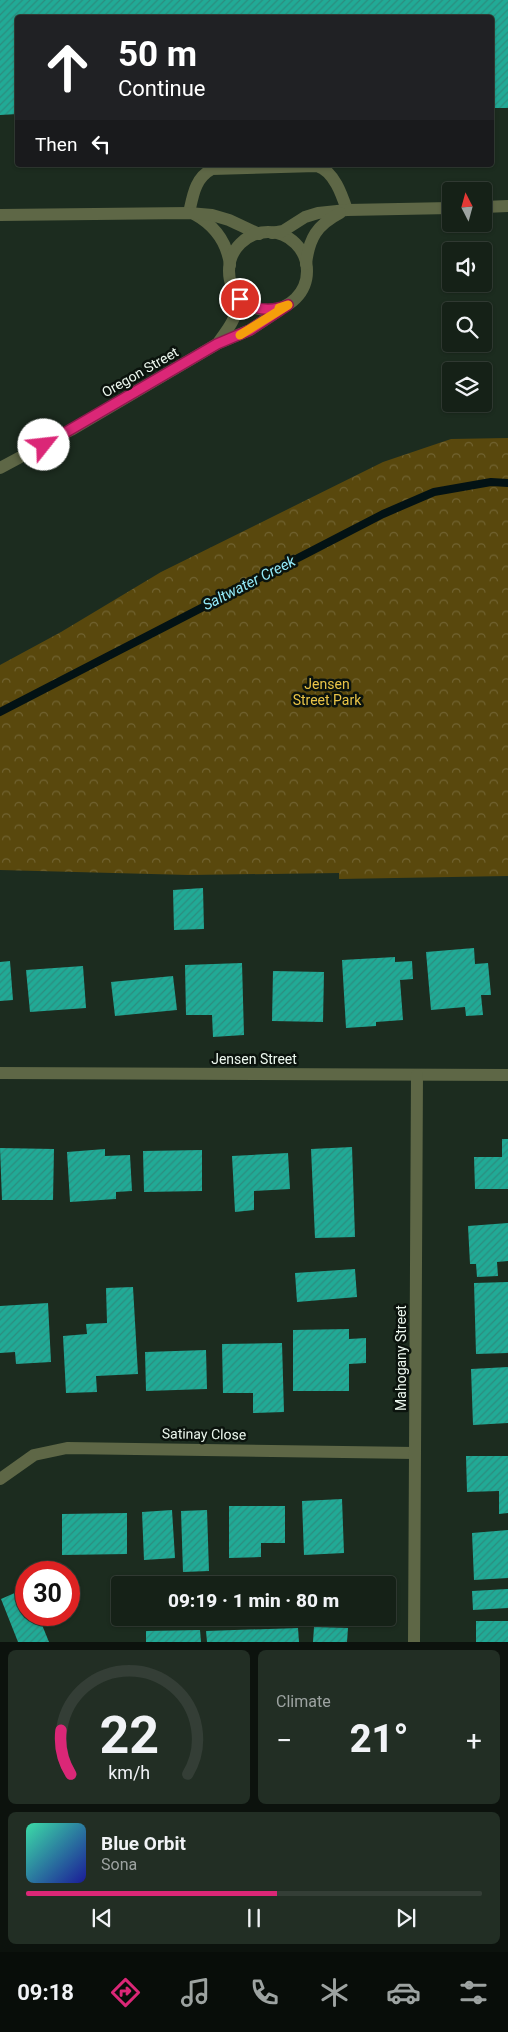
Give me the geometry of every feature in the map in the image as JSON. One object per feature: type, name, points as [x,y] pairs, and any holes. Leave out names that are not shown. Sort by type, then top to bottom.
[{"type":"street","points":[[189,213],[195,189],[202,177],[211,170],[284,167]]},
{"type":"street","points":[[315,167],[322,168],[327,173],[338,188],[347,210]]},
{"type":"street","points":[[492,207],[508,206]]},
{"type":"street","points":[[230,265],[238,248],[247,239],[259,234],[283,231],[312,214],[347,210],[442,208]]},
{"type":"street","points":[[217,344],[250,330],[288,305],[304,287],[309,247],[318,230],[330,218],[347,210]]},
{"type":"street","points":[[0,215],[189,213],[212,215],[229,220],[259,234]]},
{"type":"street","name":"Oregon Street","points":[[0,468],[71,430],[217,344],[230,327],[236,314],[238,303],[230,279],[230,265],[226,246],[219,234],[205,221],[189,213]]},
{"type":"street","points":[[272,233],[286,237],[298,246],[306,265]]},
{"type":"street","points":[[235,292],[247,304],[255,308],[272,310],[288,305]]},
{"type":"street","name":"Jensen Street","points":[[0,1073],[508,1075]]},
{"type":"street","name":"Mahogany Street","points":[[414,1642],[417,1074]]},
{"type":"street","name":"Satinay Close","points":[[0,1479],[34,1455],[67,1448],[415,1453]]},
{"type":"green space","name":"Jensen Street Park","points":[[508,438],[508,876],[339,879],[339,873],[189,875],[0,870],[0,665],[61,632],[161,572],[383,462],[451,439]]},
{"type":"building","points":[[0,0],[508,0],[508,108],[494,108],[494,15],[15,15],[15,114],[0,115]]},
{"type":"building","points":[[203,888],[204,929],[174,930],[173,890]]},
{"type":"building","points":[[474,948],[475,964],[488,963],[491,995],[481,995],[483,1015],[466,1016],[465,1007],[431,1010],[426,952]]},
{"type":"building","points":[[395,957],[395,962],[412,961],[413,979],[400,980],[403,1020],[376,1022],[376,1026],[346,1028],[342,960]]},
{"type":"building","points":[[10,961],[13,1000],[0,1001],[0,962]]},
{"type":"building","points":[[242,963],[244,1035],[213,1037],[212,1015],[186,1015],[185,965]]},
{"type":"building","points":[[83,966],[86,1008],[30,1012],[26,970]]},
{"type":"building","points":[[273,971],[324,972],[323,1022],[272,1021]]},
{"type":"building","points":[[173,976],[177,1010],[115,1016],[111,982]]},
{"type":"building","points":[[502,1139],[508,1139],[508,1189],[475,1189],[474,1157],[502,1157]]},
{"type":"building","points":[[352,1147],[355,1237],[315,1238],[311,1149]]},
{"type":"building","points":[[0,1148],[54,1149],[53,1200],[2,1200]]},
{"type":"building","points":[[105,1149],[105,1156],[130,1155],[132,1191],[116,1192],[116,1199],[70,1202],[67,1152]]},
{"type":"building","points":[[202,1150],[202,1191],[144,1192],[143,1151]]},
{"type":"building","points":[[288,1153],[290,1189],[254,1191],[254,1210],[235,1212],[232,1156]]},
{"type":"building","points":[[508,1223],[508,1261],[497,1262],[498,1276],[477,1277],[476,1264],[470,1264],[468,1226]]},
{"type":"building","points":[[355,1269],[357,1297],[297,1302],[295,1273]]},
{"type":"building","points":[[508,1282],[508,1353],[476,1354],[474,1283]]},
{"type":"building","points":[[133,1287],[138,1374],[96,1376],[97,1392],[66,1393],[63,1336],[87,1334],[86,1324],[107,1323],[106,1288]]},
{"type":"building","points":[[48,1303],[51,1362],[16,1364],[15,1352],[0,1353],[0,1306]]},
{"type":"building","points":[[349,1329],[349,1339],[366,1338],[366,1363],[349,1364],[349,1391],[293,1391],[293,1330]]},
{"type":"building","points":[[282,1343],[284,1412],[253,1413],[253,1393],[223,1393],[222,1344]]},
{"type":"building","points":[[206,1350],[207,1389],[146,1391],[145,1352]]},
{"type":"building","points":[[508,1367],[508,1423],[473,1425],[471,1369]]},
{"type":"building","points":[[466,1456],[508,1456],[508,1513],[499,1514],[499,1491],[467,1492]]},
{"type":"building","points":[[342,1499],[344,1553],[304,1555],[302,1501]]},
{"type":"building","points":[[229,1506],[285,1506],[285,1543],[261,1543],[261,1557],[229,1558]]},
{"type":"building","points":[[172,1510],[175,1558],[144,1560],[142,1512]]},
{"type":"building","points":[[207,1510],[209,1571],[183,1572],[181,1511]]},
{"type":"building","points":[[127,1513],[127,1554],[62,1555],[62,1514]]},
{"type":"building","points":[[508,1530],[508,1578],[474,1580],[472,1533]]},
{"type":"building","points":[[508,1589],[508,1608],[473,1610],[472,1591]]},
{"type":"building","points":[[15,1593],[15,1626],[42,1626],[49,1642],[18,1642],[1,1599]]},
{"type":"building","points":[[476,1621],[508,1621],[508,1642],[476,1642]]},
{"type":"building","points":[[314,1627],[348,1628],[347,1642],[313,1642]]},
{"type":"building","points":[[298,1628],[299,1642],[207,1642],[206,1631]]},
{"type":"building","points":[[200,1630],[201,1642],[146,1642],[146,1631]]},
{"type":"waterway","name":"Saltwater Creek","points":[[0,712],[383,514],[434,492],[491,482],[508,483]]},
{"type":"slow traffic","points":[[240,335],[288,305],[279,308]]},
{"type":"route","points":[[44,445],[217,344],[235,338],[250,330],[288,305],[272,310],[263,310],[255,308],[240,299]]}]
